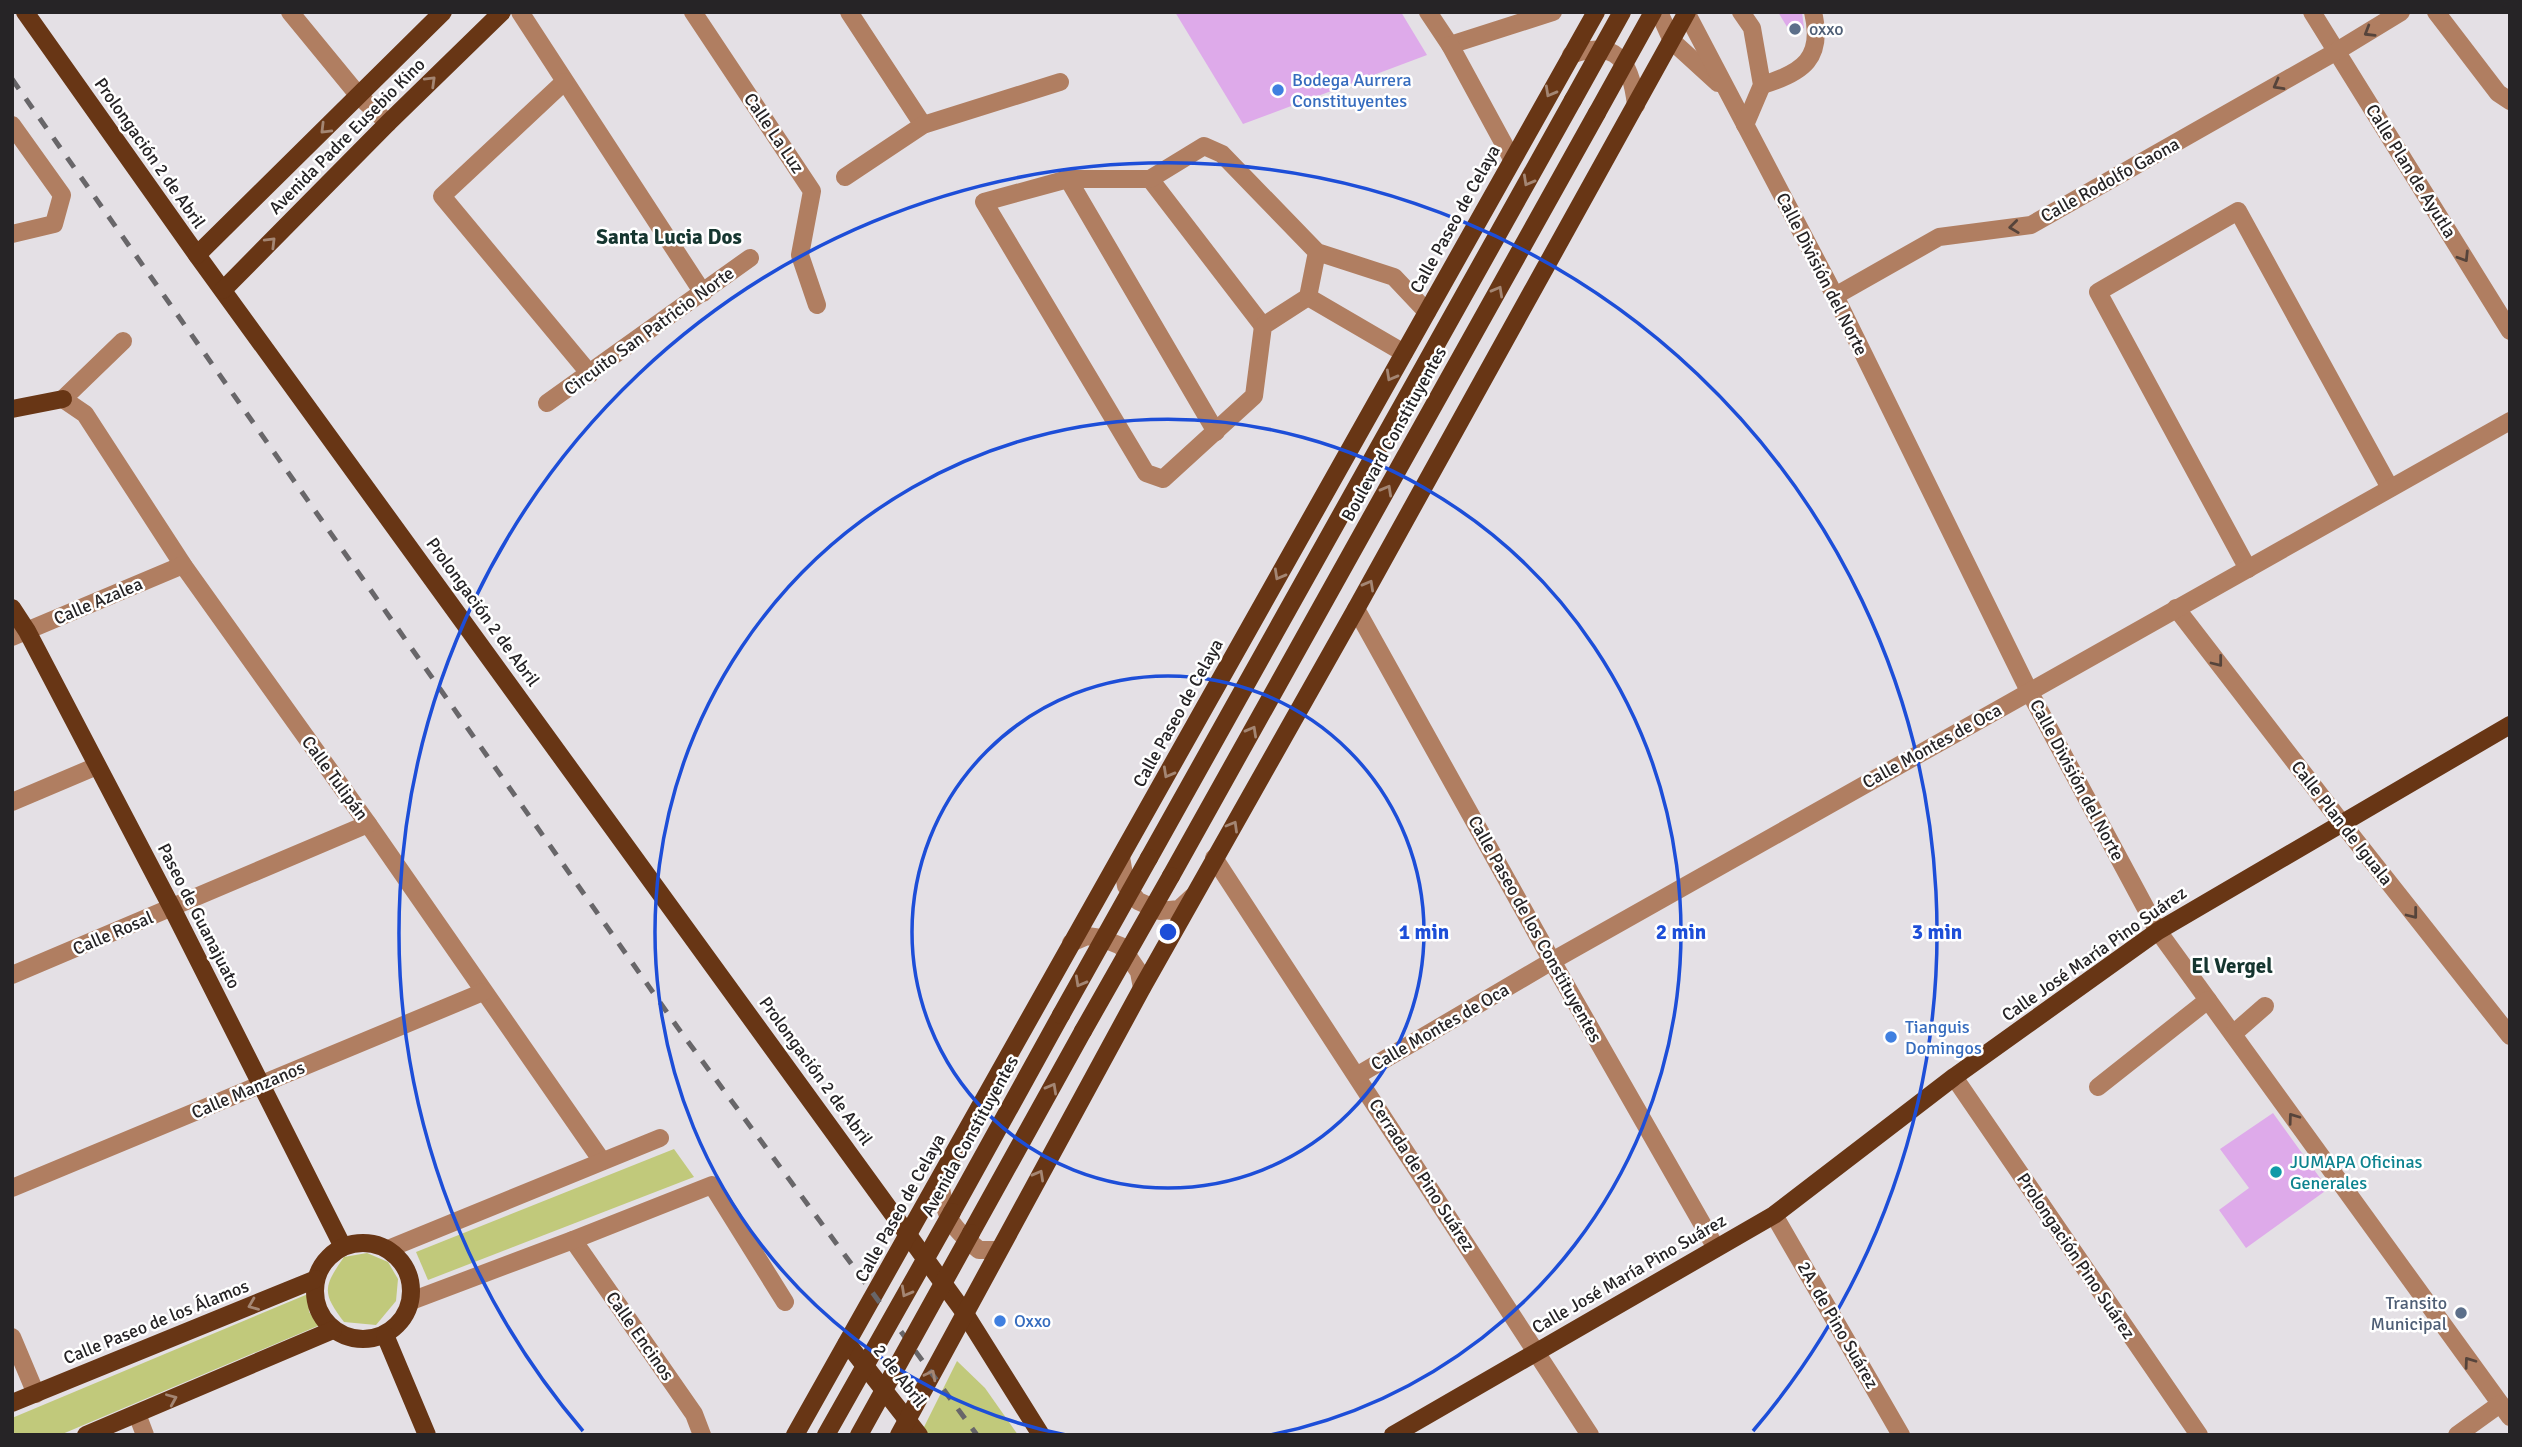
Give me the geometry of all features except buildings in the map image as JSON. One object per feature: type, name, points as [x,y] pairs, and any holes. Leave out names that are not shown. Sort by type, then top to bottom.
[{"type":"main road","name":"Prolongación 2 de Abril","points":[[25,12],[197,256],[909,1234],[964,1312],[1041,1435]]},
{"type":"main road","name":"Avenida Padre Eusebio Kino","points":[[197,256],[443,12]]},
{"type":"main road","name":"Avenida Padre Eusebio Kino","points":[[223,290],[388,122],[502,12]]},
{"type":"main road","name":"Calle Paseo de Celaya","points":[[794,1435],[1570,55],[1597,12]]},
{"type":"main road","name":"Boulevard Constituyentes","points":[[1149,858],[1622,12]]},
{"type":"main road","name":"Boulevard Constituyentes","points":[[859,1435],[1653,12]]},
{"type":"main road","points":[[903,1427],[1192,897],[1356,609],[1687,13]]},
{"type":"main road","points":[[12,409],[63,399]]},
{"type":"main road","name":"Paseo de Guanajuato","points":[[12,608],[20,634],[97,766],[344,1247]]},
{"type":"main road","name":"Calle José María Pino Suárez","points":[[1393,1435],[1774,1215],[1954,1077],[2158,931],[2510,725]]},
{"type":"main road","name":"Avenida Constituyentes","points":[[826,1435],[1149,858]]},
{"type":"main road","points":[[366,1242],[388,1249],[403,1263],[411,1281],[411,1301],[402,1321],[385,1335],[358,1340],[333,1330],[317,1307],[316,1279],[326,1259],[344,1247],[366,1242]]},
{"type":"main road","name":"Calle Paseo de los Álamos","points":[[12,1403],[316,1279]]},
{"type":"main road","points":[[86,1435],[333,1330]]},
{"type":"main road","points":[[385,1335],[427,1435]]},
{"type":"main road","name":"2 de Abril","points":[[847,1343],[903,1427],[919,1435]]},
{"type":"street","points":[[290,12],[359,96],[388,122]]},
{"type":"street","points":[[520,12],[703,293]]},
{"type":"street","name":"Calle La Luz","points":[[694,12],[812,191],[800,255],[817,305]]},
{"type":"street","points":[[849,12],[923,125]]},
{"type":"street","points":[[1428,12],[1450,45],[1512,159]]},
{"type":"street","points":[[1450,45],[1553,12]]},
{"type":"street","name":"Calle División del Norte","points":[[1659,12],[1672,41],[1728,92]]},
{"type":"street","points":[[1741,12],[1752,29],[1762,85],[1745,125]]},
{"type":"street","points":[[1762,85],[1784,78],[1807,64],[1816,47],[1813,12]]},
{"type":"street","name":"Calle Plan de Ayutla","points":[[2312,12],[2510,331]]},
{"type":"street","name":"Calle Rodolfo Gaona","points":[[1835,296],[1939,237],[2031,225],[2401,12]]},
{"type":"street","points":[[2436,12],[2498,93],[2510,101]]},
{"type":"street","name":"Calle División del Norte","points":[[1687,13],[1835,296],[2029,691],[2158,931],[2505,1410]]},
{"type":"street","points":[[1570,55],[1598,48],[1619,57],[1629,69],[1634,83],[1636,105]]},
{"type":"street","points":[[564,82],[442,196],[590,374]]},
{"type":"street","points":[[845,177],[923,125],[1060,82]]},
{"type":"street","points":[[12,125],[62,195],[54,224],[12,234]]},
{"type":"street","points":[[1150,179],[1263,326],[1254,396],[1163,479],[1146,473],[984,202],[1068,179],[1150,179],[1204,146],[1222,154],[1317,252],[1394,277],[1427,312]]},
{"type":"street","points":[[1068,179],[1216,432]]},
{"type":"street","points":[[2248,569],[2098,292],[2238,211],[2390,488]]},
{"type":"street","points":[[1263,326],[1308,297],[1317,252]]},
{"type":"street","name":"Circuito San Patricio Norte","points":[[547,403],[750,258]]},
{"type":"street","points":[[1308,297],[1404,353]]},
{"type":"street","points":[[63,399],[122,341]]},
{"type":"street","name":"Calle Tulipán","points":[[63,399],[85,414],[183,565],[368,824],[602,1161]]},
{"type":"street","name":"Calle Montes de Oca","points":[[1358,1075],[1552,961],[2510,421]]},
{"type":"street","name":"Calle Azalea","points":[[20,634],[183,565]]},
{"type":"street","name":"Calle Plan de Iguala","points":[[2176,608],[2510,1036]]},
{"type":"street","name":"Calle Paseo de los Constituyentes","points":[[1356,609],[1716,1248]]},
{"type":"street","points":[[12,803],[97,766]]},
{"type":"street","name":"Calle Rosal","points":[[12,975],[368,824]]},
{"type":"street","points":[[1121,857],[1126,886],[1138,901],[1160,911],[1179,909],[1192,897]]},
{"type":"street","name":"Cerrada de Pino Suárez","points":[[1214,858],[1358,1075],[1590,1435]]},
{"type":"street","points":[[1071,943],[1087,936],[1121,946],[1139,972],[1142,988]]},
{"type":"street","name":"Calle Manzanos","points":[[12,1188],[483,992]]},
{"type":"street","points":[[2098,1087],[2208,1000]]},
{"type":"street","points":[[2233,1034],[2265,1006]]},
{"type":"street","name":"Prolongación Pino Suárez","points":[[1954,1077],[2199,1435]]},
{"type":"street","points":[[388,1249],[660,1138]]},
{"type":"street","points":[[940,1179],[943,1207],[956,1231],[979,1251],[998,1250]]},
{"type":"street","points":[[411,1301],[712,1185],[785,1302]]},
{"type":"street","name":"2A. de Pino Suárez","points":[[1774,1215],[1901,1435]]},
{"type":"street","name":"Calle Encinos","points":[[573,1240],[694,1414],[702,1435]]},
{"type":"street","points":[[12,1337],[36,1394]]},
{"type":"street","points":[[2457,1435],[2505,1410]]},
{"type":"street","points":[[137,1414],[145,1435]]},
{"type":"green space","points":[[674,1149],[694,1177],[428,1280],[416,1252]]},
{"type":"green space","points":[[367,1253],[388,1262],[398,1279],[396,1301],[376,1325],[344,1322],[329,1297],[329,1283],[344,1257]]},
{"type":"green space","points":[[308,1294],[309,1312],[320,1325],[60,1435],[12,1435],[12,1418]]},
{"type":"green space","points":[[957,1361],[985,1388],[1018,1435],[927,1435],[923,1429]]},
{"type":"railway","points":[[12,79],[678,1028],[977,1435]]},
{"type":"place","name":"oxxo","points":[[1795,29]]},
{"type":"place","name":"Bodega Aurrera Constituyentes","points":[[1278,90]]},
{"type":"place","name":"Tianguis Domingos","points":[[1891,1037]]},
{"type":"place","name":"JUMAPA Oficinas Generales","points":[[2276,1172]]},
{"type":"place","name":"Transito Municipal","points":[[2461,1313]]},
{"type":"place","name":"Oxxo","points":[[1000,1321]]},
{"type":"district","name":"Santa Lucia Dos","points":[[669,237]]},
{"type":"district","name":"El Vergel","points":[[2232,966]]}]
